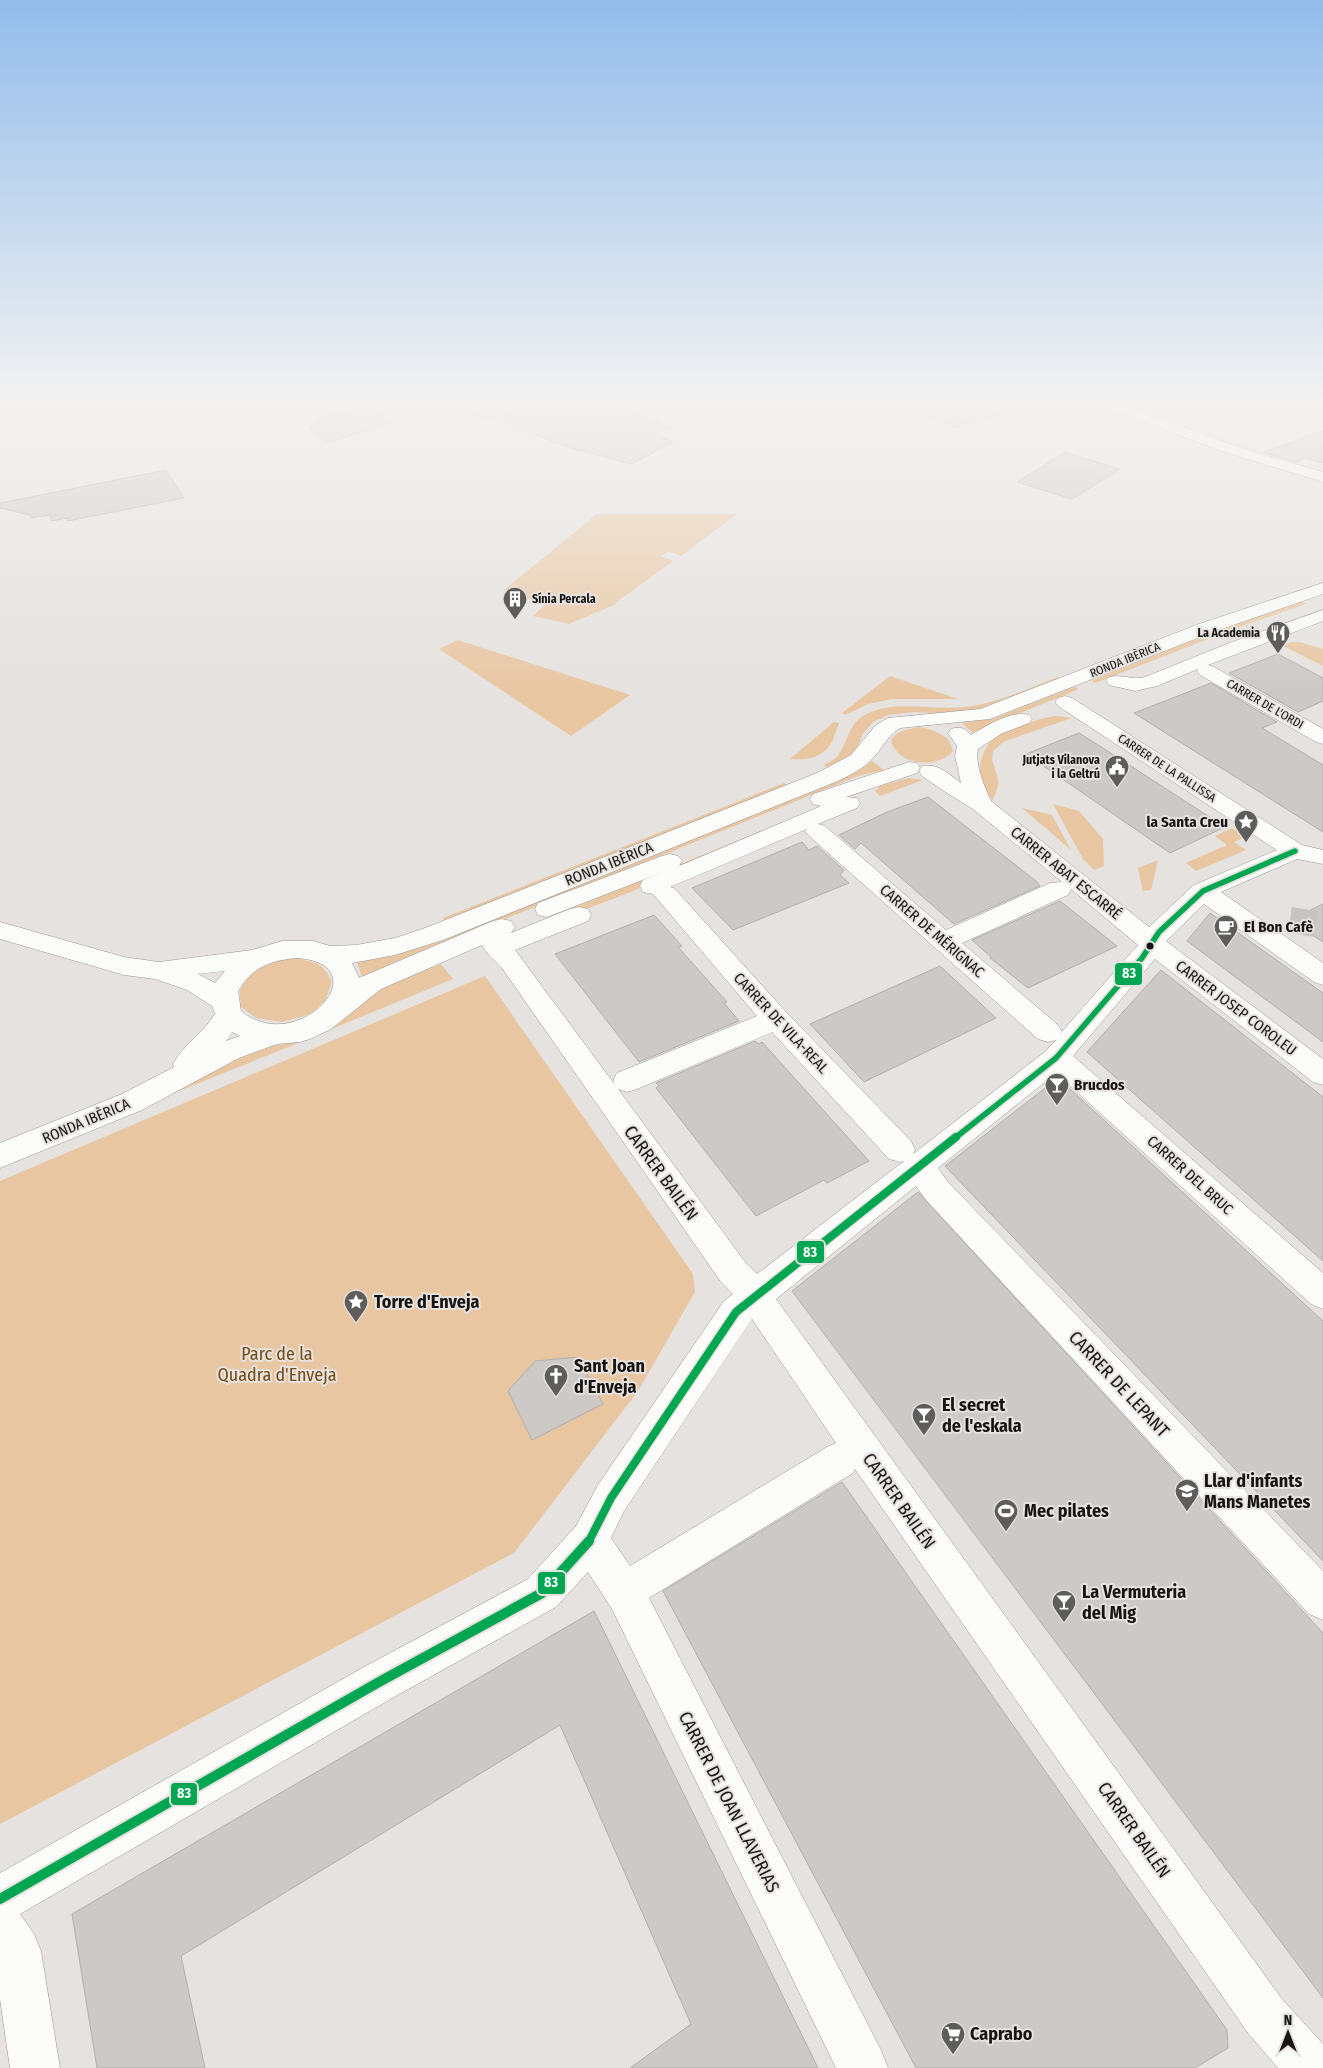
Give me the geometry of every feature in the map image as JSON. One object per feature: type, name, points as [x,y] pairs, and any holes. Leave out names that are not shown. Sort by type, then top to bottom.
[{"type":"street","name":"RONDA IBÈRICA","points":[[170,1082],[215,1036],[227,1009],[223,991],[242,966],[257,958],[278,950],[300,949],[329,955],[362,954],[408,943],[445,930],[846,769],[876,742],[878,734],[895,722],[983,715],[1206,628],[1323,588]]},
{"type":"street","name":"RONDA IBÈRICA","points":[[227,1009],[253,1030],[274,1034],[300,1032],[321,1022],[372,982],[492,941],[852,787],[919,770],[958,764],[967,751],[994,730],[1271,620],[1323,603]]},
{"type":"street","name":"RONDA IBÈRICA","points":[[1116,681],[1135,685],[1150,682],[1279,631],[1318,626]]},
{"type":"street","name":"CARRER DE L'ORDI","points":[[1207,671],[1323,738]]},
{"type":"street","name":"CARRER DE LA PALLISSA","points":[[1064,702],[1295,851]]},
{"type":"street","name":"RONDA IBÈRICA","points":[[924,720],[944,725],[960,734],[967,751]]},
{"type":"street","points":[[876,742],[880,753],[892,762],[919,770],[952,785],[965,797],[981,804]]},
{"type":"street","points":[[967,751],[971,781],[981,804]]},
{"type":"street","name":"CARRER ABAT ESCARRÉ","points":[[981,804],[1151,942]]},
{"type":"street","name":"CARRER DE MÉRIGNAC","points":[[817,831],[944,941],[1052,1045]]},
{"type":"street","points":[[0,1899],[379,1682],[542,1593],[590,1540],[616,1490],[736,1312],[910,1158],[988,1110],[1142,958],[1151,942],[1203,891],[1295,851],[1323,857]]},
{"type":"street","points":[[944,941],[1059,889]]},
{"type":"street","points":[[1203,891],[1323,976]]},
{"type":"street","name":"CARRER DE VILA-REAL","points":[[665,894],[776,1019],[910,1158]]},
{"type":"street","points":[[0,930],[124,966],[156,970],[196,983],[227,1009]]},
{"type":"street","name":"CARRER BAILÉN","points":[[492,941],[511,962],[733,1272],[756,1294],[770,1320],[1260,2008],[1310,2065]]},
{"type":"street","name":"CARRER JOSEP COROLEU","points":[[1151,942],[1323,1074]]},
{"type":"street","name":"RONDA IBÈRICA","points":[[321,1022],[343,999],[348,982],[342,966],[329,955]]},
{"type":"street","points":[[156,970],[257,958]]},
{"type":"street","points":[[627,1081],[776,1019]]},
{"type":"street","name":"RONDA IBÈRICA","points":[[0,1156],[132,1102],[229,1051],[274,1034]]},
{"type":"street","name":"CARRER DEL BRUC","points":[[1052,1045],[1080,1077],[1323,1294]]},
{"type":"street","name":"CARRER DE LEPANT","points":[[910,1158],[937,1191],[1323,1600]]},
{"type":"street","points":[[643,1581],[840,1460]]},
{"type":"street","name":"CARRER DE JOAN LLAVERIAS","points":[[590,1540],[626,1595],[862,2068]]},
{"type":"street","points":[[0,1926],[18,1951],[35,2068]]},
{"type":"green space","points":[[597,514],[737,514],[681,556],[669,551],[661,556],[673,561],[614,605],[569,624],[533,616],[547,603],[521,597],[524,594],[504,590]]},
{"type":"green space","points":[[1301,601],[1306,604],[1225,632],[1219,630]]},
{"type":"green space","points":[[1206,635],[1211,638],[1095,683],[1091,681]]},
{"type":"green space","points":[[458,640],[630,695],[571,736],[439,649]]},
{"type":"green space","points":[[1291,642],[1300,642],[1323,649],[1323,666],[1283,646]]},
{"type":"green space","points":[[890,676],[958,699],[892,699],[868,704],[845,715],[842,713]]},
{"type":"green space","points":[[1058,677],[1062,679],[980,711],[940,714],[915,712],[888,715],[873,722],[862,735],[857,749],[843,762],[829,769],[824,765],[838,756],[856,722],[866,714],[890,707],[952,708],[988,703]]},
{"type":"green space","points":[[1074,687],[1079,689],[986,727],[974,734],[962,723],[995,718]]},
{"type":"green space","points":[[1056,716],[1072,718],[1005,741],[993,751],[992,759],[999,783],[993,800],[986,793],[980,779],[982,756],[989,743],[999,735],[1015,728]]},
{"type":"green space","points":[[834,722],[839,723],[828,748],[819,755],[808,759],[790,759]]},
{"type":"green space","points":[[920,727],[941,734],[949,741],[953,751],[938,761],[929,762],[910,760],[902,756],[895,749],[891,741],[893,737],[903,731]]},
{"type":"green space","points":[[872,761],[884,770],[858,776],[362,977],[357,962],[392,956],[427,944],[839,779],[861,769]]},
{"type":"green space","points":[[909,778],[923,780],[880,796],[875,791],[880,786]]},
{"type":"green space","points":[[784,783],[788,785],[445,921],[443,918]]},
{"type":"green space","points":[[1053,804],[1079,811],[1103,839],[1104,866],[1094,870],[1083,859]]},
{"type":"green space","points":[[1022,808],[1052,815],[1071,850]]},
{"type":"green space","points":[[815,809],[670,876],[557,919],[519,930]]},
{"type":"green space","points":[[1232,828],[1245,837],[1234,842],[1246,850],[1196,871],[1186,863],[1227,845],[1215,836]]},
{"type":"green space","points":[[1158,860],[1151,890],[1143,891],[1138,868]]},
{"type":"green space","points":[[295,958],[318,964],[329,975],[332,982],[325,1001],[311,1014],[282,1022],[256,1018],[241,1007],[240,991],[243,982],[254,970],[278,960]]},
{"type":"green space","points":[[441,964],[453,979],[329,1030],[380,988]]},
{"type":"green space","name":"Parc de la Quadra d'Enveja","points":[[485,976],[693,1274],[695,1292],[638,1391],[514,1553],[0,1824],[0,1181]]},
{"type":"green space","points":[[301,1042],[164,1097],[248,1049]]},
{"type":"building","points":[[18,500],[176,500],[68,521],[67,518],[52,521],[50,515],[31,518],[30,515],[0,508],[0,503]]},
{"type":"building","points":[[1278,654],[1323,678],[1323,701],[1298,712],[1229,673]]},
{"type":"building","points":[[1211,683],[1277,722],[1262,728],[1323,765],[1323,832],[1134,713]]},
{"type":"building","points":[[1079,733],[1225,827],[1170,853],[1026,754]]},
{"type":"building","points":[[928,797],[1040,886],[954,924],[861,843],[855,849],[839,835],[887,812]]},
{"type":"building","points":[[802,842],[809,850],[817,846],[844,870],[840,875],[849,883],[733,930],[692,888]]},
{"type":"building","points":[[1060,901],[1117,946],[1028,988],[990,958],[972,940]]},
{"type":"building","points":[[1323,904],[1323,942],[1290,920]]},
{"type":"building","points":[[1210,913],[1323,993],[1323,1042],[1187,941]]},
{"type":"building","points":[[654,915],[682,946],[678,947],[727,1002],[724,1003],[739,1021],[639,1062],[555,954]]},
{"type":"building","points":[[940,966],[996,1018],[864,1082],[810,1024]]},
{"type":"building","points":[[1161,970],[1323,1097],[1323,1261],[1087,1052]]},
{"type":"building","points":[[755,1041],[758,1044],[762,1042],[869,1161],[827,1183],[824,1180],[756,1216],[656,1088],[659,1086],[656,1083]]},
{"type":"building","points":[[1058,1078],[1323,1321],[1323,1561],[945,1166]]},
{"type":"building","points":[[918,1192],[1323,1633],[1323,1998],[792,1291]]},
{"type":"building","name":"Sant Joan d'Enveja","points":[[578,1357],[603,1404],[532,1440],[508,1391],[535,1361]]},
{"type":"building","points":[[842,1482],[1227,2030],[1228,2048],[1195,2068],[916,2068],[663,1591]]},
{"type":"building","points":[[594,1611],[818,2068],[630,2068],[691,2024],[560,1725],[181,1956],[205,2068],[97,2068],[72,1914]]},
{"type":"tunnel","points":[[1290,920],[1323,925]]},
{"type":"transit line","name":"83","points":[[0,1899],[379,1682],[542,1593],[590,1540],[611,1498],[736,1312],[1056,1058],[1142,958],[1159,932],[1203,891],[1295,851]]},
{"type":"place","name":"Sínia Percala","points":[[515,620]]},
{"type":"place","name":"La Academia","points":[[1278,654]]},
{"type":"place","name":"Jutjats Vilanova i la Geltrú","points":[[1117,788]]},
{"type":"place","name":"la Santa Creu","points":[[1246,843]]},
{"type":"place","name":"El Bon Cafè","points":[[1226,948]]},
{"type":"place","name":"Brucdos","points":[[1057,1106]]},
{"type":"place","name":"Torre d'Enveja","points":[[356,1323]]},
{"type":"place","name":"Sant Joan d'Enveja","points":[[556,1397]]},
{"type":"place","name":"El secret de l'eskala","points":[[924,1436]]},
{"type":"place","name":"Llar d'infants Mans Manetes","points":[[1187,1512]]},
{"type":"place","name":"Mec pilates","points":[[1006,1532]]},
{"type":"place","name":"La Vermuteria del Mig","points":[[1064,1623]]},
{"type":"place","name":"Caprabo","points":[[953,2055]]}]
